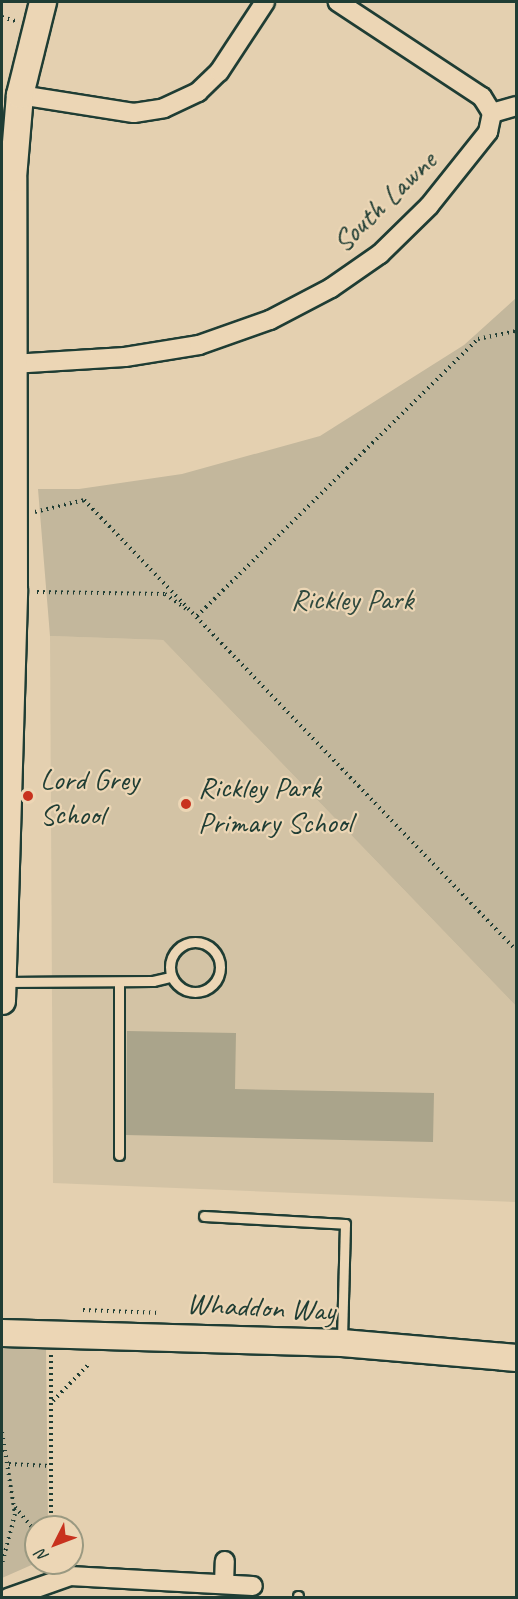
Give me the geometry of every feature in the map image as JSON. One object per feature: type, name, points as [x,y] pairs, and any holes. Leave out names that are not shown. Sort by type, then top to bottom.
[{"type":"street","points":[[20,94],[134,113],[164,108],[198,92],[219,72],[265,2]]},
{"type":"street","points":[[338,2],[482,96],[492,113],[516,106]]},
{"type":"street","points":[[2,992],[4,847],[14,590],[13,178],[20,94],[34,7]]},
{"type":"street","name":"South Lawne","points":[[12,364],[124,357],[199,345],[270,320],[321,294],[380,254],[429,206],[488,132],[492,113]]},
{"type":"street","name":"Whaddon Way","points":[[2,1332],[342,1344],[516,1358]]},
{"type":"street","points":[[224,1584],[225,1561]]},
{"type":"street","points":[[8,1598],[70,1576],[253,1586]]},
{"type":"lane","points":[[185,943],[210,946],[218,957],[217,976],[205,990],[180,987],[171,976],[174,951],[185,943]]},
{"type":"lane","points":[[2,992],[171,976]]},
{"type":"lane","points":[[119,982],[119,1155]]},
{"type":"lane","points":[[204,1216],[345,1224],[342,1344]]},
{"type":"path","points":[[2,17],[34,7]]},
{"type":"path","points":[[197,616],[478,339],[516,331]]},
{"type":"path","points":[[13,518],[84,500],[516,950]]},
{"type":"path","points":[[14,590],[165,594],[197,616]]},
{"type":"path","points":[[50,1333],[51,1515]]},
{"type":"path","points":[[51,1402],[88,1365]]},
{"type":"path","points":[[2,1432],[15,1507],[2,1564]]},
{"type":"path","points":[[9,1464],[51,1466]]},
{"type":"path","points":[[15,1507],[24,1518]]},
{"type":"shaded area","name":"Rickley Park Primary School","points":[[50,636],[163,640],[516,1006],[516,1202],[53,1183]]},
{"type":"green space","name":"Rickley Park","points":[[516,298],[516,1006],[163,640],[50,636],[38,489],[79,489],[182,474],[320,436],[464,345]]},
{"type":"green space","points":[[46,1347],[48,1515],[24,1515],[24,1568],[2,1578],[2,1349]]},
{"type":"building","points":[[127,1031],[236,1033],[235,1089],[434,1093],[433,1142],[126,1135]]},
{"type":"place","name":"Lord Grey School","points":[[28,796]]},
{"type":"place","name":"Rickley Park Primary School","points":[[186,804]]}]
